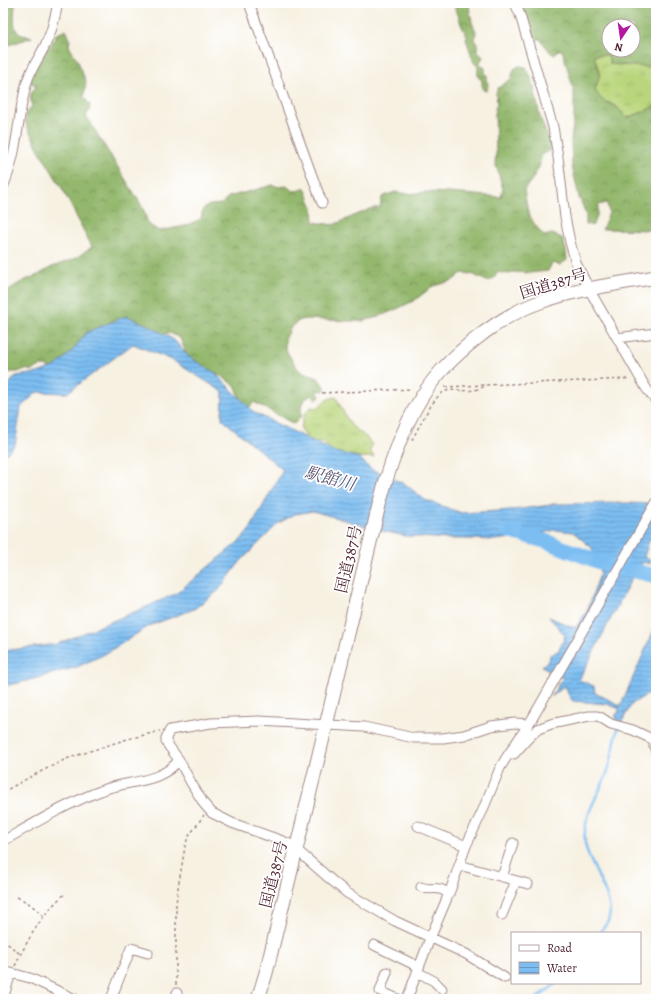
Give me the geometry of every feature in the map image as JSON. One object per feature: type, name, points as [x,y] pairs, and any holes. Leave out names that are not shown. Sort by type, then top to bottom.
[{"type":"highway","name":"国道387号","points":[[258,999],[266,973],[376,517],[391,463],[407,423],[423,396],[441,371],[465,347],[510,316],[552,298],[656,277]]},
{"type":"street","points":[[3,187],[9,174],[13,158],[28,79],[34,64],[42,53],[48,40],[58,3]]},
{"type":"street","points":[[249,3],[322,203]]},
{"type":"street","points":[[515,3],[520,15],[553,127],[565,217],[576,263],[641,378],[656,401]]},
{"type":"street","points":[[618,338],[656,333]]},
{"type":"street","points":[[407,999],[449,894],[466,846],[499,771],[530,721],[656,503]]},
{"type":"street","points":[[499,771],[538,729],[551,724],[589,716],[597,716],[611,724],[633,730],[655,739],[654,746],[656,752]]},
{"type":"street","points":[[505,978],[466,954],[395,921],[347,893],[330,880],[290,844],[277,838],[239,826],[212,813],[204,804],[179,760],[168,745],[166,738],[170,730],[211,723],[244,721],[327,723],[364,727],[414,738],[443,738],[464,735],[491,726],[530,721]]},
{"type":"street","points":[[3,841],[80,800],[104,789],[147,780],[158,776],[170,769],[179,760]]},
{"type":"street","points":[[418,826],[466,846]]},
{"type":"street","points":[[502,877],[512,843]]},
{"type":"street","points":[[459,865],[528,884]]},
{"type":"street","points":[[502,915],[516,881]]},
{"type":"street","points":[[421,887],[430,890],[436,888],[440,889],[449,894]]},
{"type":"street","points":[[374,945],[418,970],[434,981],[442,989]]},
{"type":"street","points":[[111,999],[131,948],[148,953]]},
{"type":"street","points":[[3,999],[7,972],[30,978],[75,999]]},
{"type":"street","points":[[387,972],[380,991],[398,999]]},
{"type":"path","points":[[445,387],[641,378]]},
{"type":"path","points":[[410,445],[422,421],[436,398],[441,394],[445,391],[480,389],[486,385]]},
{"type":"path","points":[[322,393],[412,389]]},
{"type":"path","points":[[3,792],[66,759],[124,740],[157,731],[170,730]]},
{"type":"path","points":[[177,996],[176,904],[184,853],[189,836],[205,813],[210,810]]},
{"type":"path","points":[[7,972],[44,917],[54,904],[66,893]]},
{"type":"path","points":[[17,896],[31,905],[44,917]]},
{"type":"path","points":[[3,940],[20,954]]},
{"type":"green space","points":[[3,3],[15,3],[14,21],[16,30],[22,35],[32,37],[3,47]]},
{"type":"green space","points":[[454,3],[469,3],[472,23],[476,31],[475,41],[478,45],[477,51],[483,57],[480,64],[485,68],[485,73],[488,77],[486,79],[488,84],[487,91],[483,90],[482,80],[478,77],[478,66],[474,63],[466,39],[467,35],[460,22],[459,16],[456,13]]},
{"type":"green space","points":[[522,3],[656,3],[656,62],[648,67],[610,64],[609,58],[641,58],[641,18],[601,18],[601,55],[594,55],[600,74],[595,90],[602,100],[618,108],[628,118],[656,106],[656,230],[602,229],[609,213],[607,203],[598,205],[597,216],[592,226],[586,224],[586,214],[579,197],[572,166],[571,140],[574,118],[574,91],[562,50],[558,50],[555,55],[551,53],[539,38],[536,42],[534,42]]},
{"type":"green space","points":[[66,30],[70,39],[69,46],[78,61],[86,82],[84,97],[90,105],[86,116],[139,201],[148,224],[159,231],[185,226],[201,219],[203,209],[209,205],[222,204],[228,197],[273,185],[279,187],[286,186],[294,191],[305,188],[313,208],[314,222],[333,225],[370,209],[380,207],[382,197],[395,192],[408,194],[427,192],[449,193],[501,197],[503,189],[495,162],[496,93],[498,88],[511,79],[514,69],[519,66],[526,67],[533,82],[540,117],[550,142],[550,150],[542,154],[539,167],[524,190],[528,213],[544,236],[552,234],[562,238],[566,250],[567,260],[560,265],[552,263],[548,271],[530,273],[513,272],[509,274],[498,272],[494,278],[489,281],[472,274],[462,273],[452,281],[433,286],[415,300],[399,308],[378,317],[363,321],[300,320],[291,327],[285,340],[287,352],[297,368],[303,373],[318,378],[326,389],[323,391],[317,390],[320,397],[317,399],[312,395],[303,401],[301,406],[302,416],[294,424],[254,402],[248,409],[241,400],[236,387],[223,377],[193,361],[187,356],[180,338],[170,333],[160,334],[136,320],[120,323],[54,370],[43,366],[38,367],[33,371],[25,369],[18,372],[8,372],[7,384],[3,392],[3,329],[5,313],[3,310],[3,293],[23,281],[52,267],[74,259],[92,247],[63,190],[39,150],[26,124],[26,114],[32,106],[31,94],[37,85],[31,83],[30,79],[45,52],[54,40],[55,35]]},
{"type":"green space","points":[[593,55],[601,55],[601,58],[609,58],[610,64],[648,67],[656,62],[656,106],[628,118],[619,109],[610,103],[604,102],[598,97],[595,90],[600,74]]},
{"type":"green space","points":[[336,397],[351,425],[372,445],[370,451],[374,457],[353,457],[338,453],[326,446],[322,441],[313,443],[306,437],[301,428],[305,414],[311,407],[318,408],[326,401]]},
{"type":"water","points":[[126,316],[150,326],[174,340],[189,357],[214,372],[255,413],[335,452],[358,457],[371,469],[405,484],[425,500],[462,513],[521,509],[555,503],[655,504],[656,540],[650,538],[644,557],[651,561],[650,564],[643,562],[640,566],[638,566],[579,680],[594,686],[595,693],[618,704],[617,708],[607,704],[573,701],[565,685],[551,697],[563,677],[554,676],[553,679],[549,678],[548,670],[542,666],[549,660],[550,655],[558,651],[565,635],[549,617],[572,627],[576,627],[587,611],[600,574],[592,548],[573,532],[555,530],[534,535],[496,540],[406,536],[386,532],[313,511],[295,514],[279,523],[240,562],[218,591],[194,609],[149,626],[105,654],[77,667],[3,686],[3,651],[57,644],[177,593],[243,538],[250,529],[283,470],[222,419],[223,392],[172,360],[133,344],[67,393],[37,392],[21,407],[15,445],[3,457],[3,391],[16,376],[38,373],[56,366],[72,351],[87,332]]},
{"type":"water","points":[[656,625],[656,691],[649,693],[632,704],[621,723],[616,722],[616,714],[618,714],[619,705],[621,705]]},
{"type":"waterway","name":"駅館川","points":[[508,531],[545,541],[602,563],[656,576]]},
{"type":"waterway","points":[[600,932],[608,922],[610,910],[605,891],[587,851],[585,834],[588,816],[608,770],[618,728]]},
{"type":"waterway","points":[[536,999],[556,984]]}]
